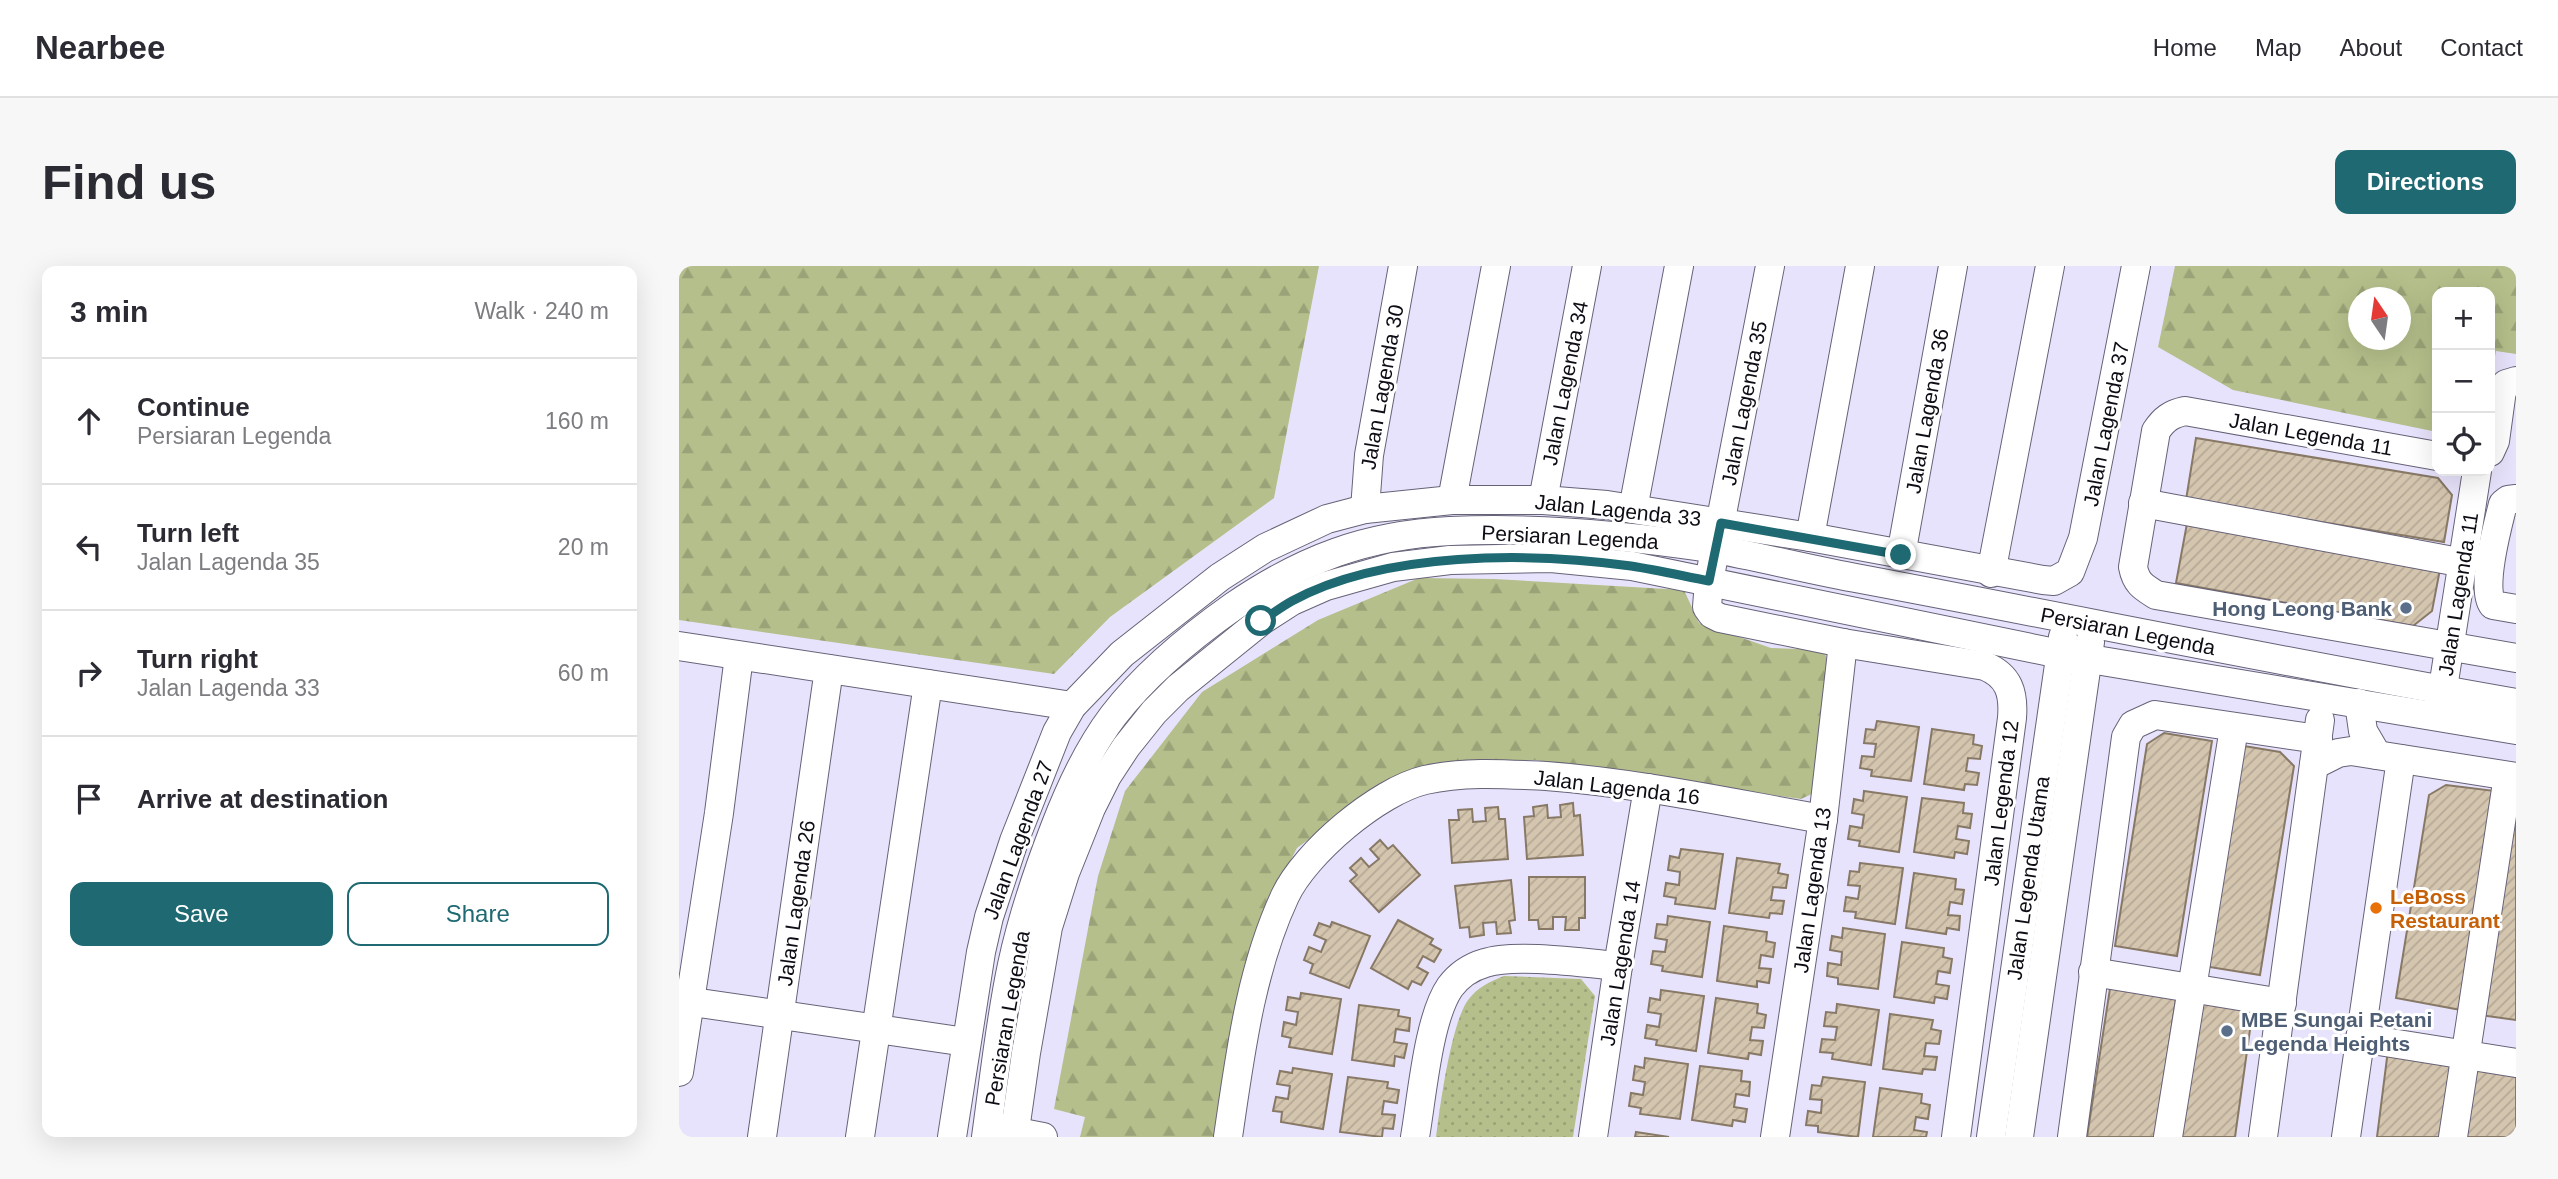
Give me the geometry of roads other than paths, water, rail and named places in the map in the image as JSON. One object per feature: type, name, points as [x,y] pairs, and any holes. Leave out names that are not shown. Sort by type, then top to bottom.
[{"type":"street","name":"Jalan Lagenda 30","points":[[1365,509],[1369,455],[1403,266]]},
{"type":"street","points":[[1452,500],[1496,266]]},
{"type":"street","name":"Jalan Lagenda 34","points":[[1543,500],[1587,266]]},
{"type":"street","points":[[1633,509],[1679,266]]},
{"type":"street","name":"Jalan Lagenda 35","points":[[1709,581],[1770,266]]},
{"type":"street","points":[[1810,537],[1860,266]]},
{"type":"street","name":"Jalan Lagenda 36","points":[[1901,555],[1954,266]]},
{"type":"street","points":[[1991,573],[2050,266]]},
{"type":"street","name":"Jalan Lagenda 37","points":[[2063,576],[2070,572],[2076,562],[2084,538],[2132,267]]},
{"type":"street","points":[[2495,441],[2501,390],[2506,384],[2516,381]]},
{"type":"street","name":"Jalan Legenda 11","points":[[2143,503],[2157,431],[2168,417],[2185,411],[2432,455]]},
{"type":"street","name":"Jalan Lagenda 11","points":[[2440,704],[2450,646],[2485,554],[2477,476]]},
{"type":"street","points":[[2516,499],[2503,504],[2485,554],[2489,602],[2516,609]]},
{"type":"street","name":"Jalan Lagenda 33","points":[[1190,599],[1265,548],[1327,519],[1365,509],[1452,500],[1543,500],[1633,509],[1718,536],[1810,537],[1991,573],[2054,581],[2063,576]]},
{"type":"street","points":[[2485,554],[2143,503],[2133,567],[2140,584],[2156,595],[2516,658]]},
{"type":"street","name":"Persiaran Legenda","points":[[1001,1133],[1012,963],[1042,859],[1067,796],[1085,760],[1112,717],[1151,674],[1211,622],[1300,566],[1373,541],[1450,531],[1718,536],[2079,623],[2440,704],[2516,730]]},
{"type":"street","name":"Persiaran Legenda","points":[[1001,1133],[1026,1053],[1048,927],[1065,873],[1107,776],[1154,712],[1178,688],[1227,646],[1292,601],[1326,586],[1393,567],[1450,560],[1551,558],[1632,566],[2074,656],[2323,698],[2359,703],[2516,703]]},
{"type":"street","name":"Jalan Legenda 12","points":[[1709,581],[1707,607],[1712,614],[1720,618],[1843,643],[1985,666],[2001,675],[2008,683],[2012,695],[2012,718],[1957,1137]]},
{"type":"street","points":[[1190,599],[1211,622],[1227,646]]},
{"type":"street","name":"Jalan Lagenda 27","points":[[953,1129],[981,952],[997,888],[1057,732],[1072,706],[1122,654],[1190,599]]},
{"type":"street","name":"Jalan Legenda Utama","points":[[1991,1137],[2011,1097],[2079,623]]},
{"type":"street","name":"Jalan Lagenda 13","points":[[1776,1137],[1823,819],[1843,643]]},
{"type":"street","points":[[679,646],[1072,706]]},
{"type":"street","points":[[679,1072],[684,1001],[719,813],[739,656]]},
{"type":"street","name":"Jalan Lagenda 26","points":[[762,1137],[829,669]]},
{"type":"street","points":[[860,1137],[927,684]]},
{"type":"street","points":[[2263,1137],[2323,698]]},
{"type":"street","points":[[2359,703],[2363,731],[2389,757]]},
{"type":"street","points":[[2072,1137],[2126,737],[2133,725],[2155,715],[2234,728],[2316,752],[2351,751],[2512,777],[2453,1137]]},
{"type":"street","points":[[2168,1137],[2234,728]]},
{"type":"street","points":[[2346,1137],[2360,1038],[2389,757]]},
{"type":"street","name":"Jalan Lagenda 16","points":[[1228,1137],[1241,1050],[1265,949],[1285,895],[1299,871],[1318,849],[1393,792],[1423,780],[1512,774],[1590,779],[1823,819]]},
{"type":"street","name":"Jalan Lagenda 14","points":[[1594,1137],[1618,966],[1648,789]]},
{"type":"street","points":[[1415,1137],[1440,1009],[1451,987],[1464,972],[1487,962],[1509,960],[1618,966]]},
{"type":"street","points":[[2093,972],[2281,1003]]},
{"type":"street","points":[[684,1001],[967,1042]]},
{"type":"street","points":[[2360,1038],[2516,1063]]},
{"type":"street","points":[[1963,1090],[2011,1097]]},
{"type":"street","name":"Jalan Legenda Utama","points":[[2011,1097],[2019,1137]]},
{"type":"street","points":[[953,1129],[1043,1137]]},
{"type":"place","name":"Hong Leong Bank","points":[[2406,608]]},
{"type":"place","name":"LeBoss Restaurant","points":[[2376,908]]},
{"type":"place","name":"MBE Sungai Petani Legenda Heights","points":[[2227,1031]]}]
